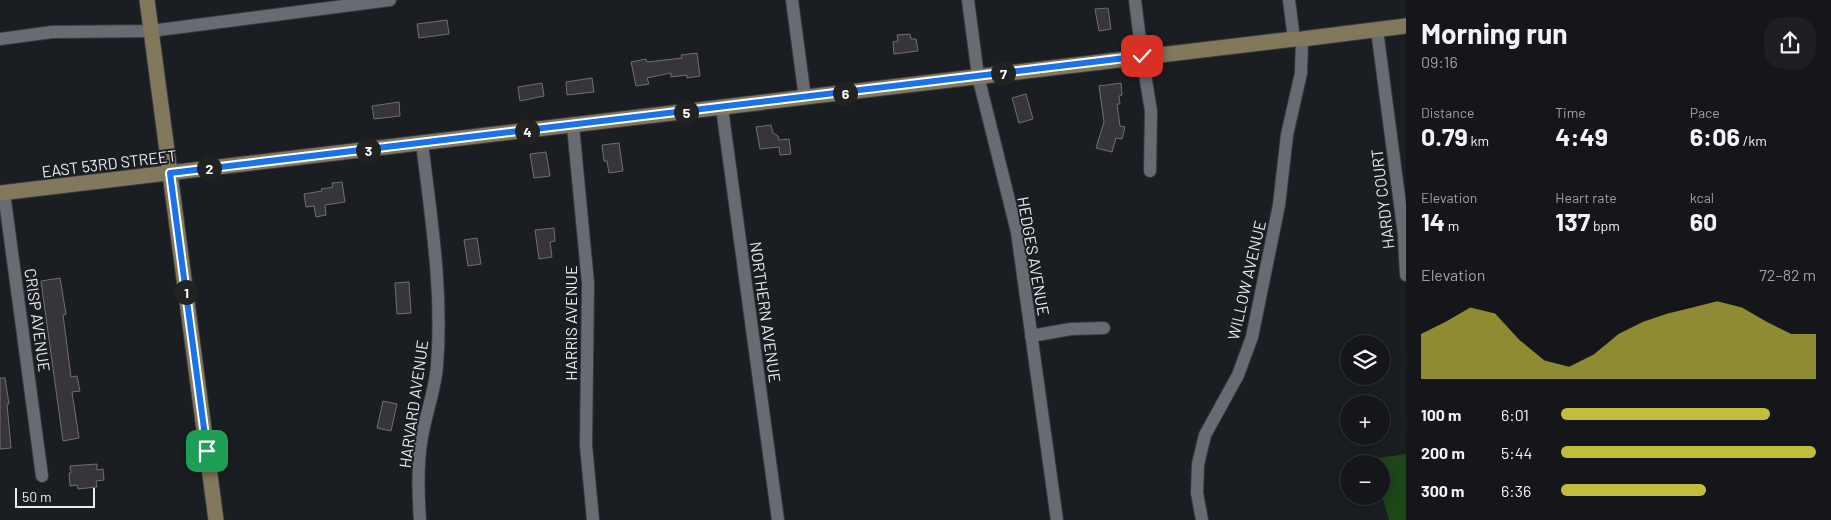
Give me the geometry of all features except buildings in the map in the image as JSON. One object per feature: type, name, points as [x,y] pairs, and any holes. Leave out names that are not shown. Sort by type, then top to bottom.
[{"type":"street","points":[[147,0],[216,520]]},
{"type":"street","points":[[0,39],[52,32],[151,31],[390,0]]},
{"type":"street","points":[[792,0],[805,98]]},
{"type":"street","name":"HEDGES AVENUE","points":[[968,0],[978,76],[1017,232],[1057,520]]},
{"type":"street","points":[[1135,0],[1151,111],[1150,171]]},
{"type":"street","name":"WILLOW AVENUE","points":[[1202,520],[1197,493],[1198,464],[1205,435],[1238,375],[1252,338],[1280,205],[1287,135],[1301,73],[1298,39],[1289,0]]},
{"type":"street","name":"EAST 53RD STREET","points":[[2,193],[1406,26]]},
{"type":"street","name":"HARDY COURT","points":[[1377,30],[1404,235],[1406,275]]},
{"type":"street","name":"NORTHERN AVENUE","points":[[722,108],[778,520]]},
{"type":"street","name":"HARRIS AVENUE","points":[[573,126],[588,283],[586,445],[593,520]]},
{"type":"street","name":"HARVARD AVENUE","points":[[420,520],[418,500],[420,451],[437,369],[439,314],[437,263],[422,144]]},
{"type":"street","name":"CRISP AVENUE","points":[[2,193],[42,476]]},
{"type":"street","points":[[1032,336],[1071,329],[1104,328]]},
{"type":"green space","points":[[1406,454],[1406,520],[1389,520],[1385,505],[1390,505],[1390,456]]},
{"type":"route","points":[[207,451],[170,173],[1142,56]]}]
